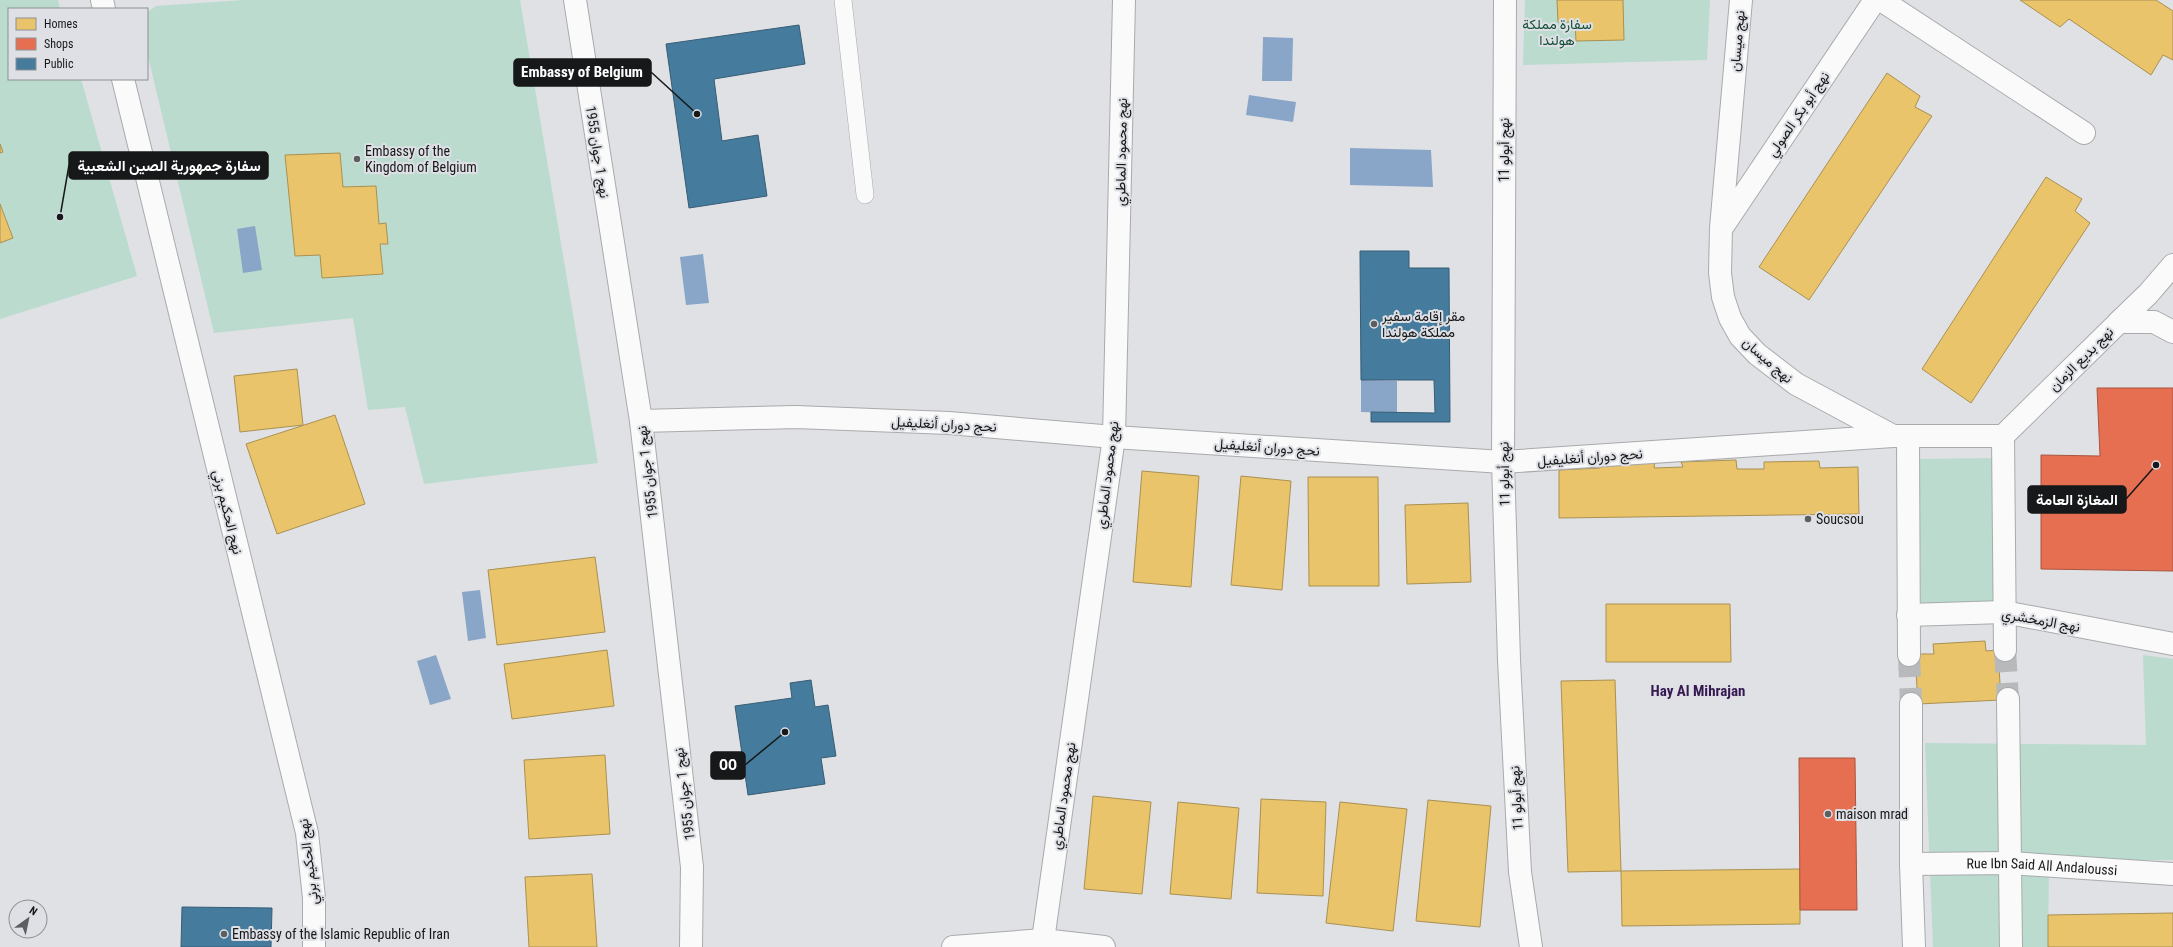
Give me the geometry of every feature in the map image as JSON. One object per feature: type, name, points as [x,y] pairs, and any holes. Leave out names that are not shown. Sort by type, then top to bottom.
[{"type":"street","name":"نهج 1 جوان 1955","points":[[574,0],[641,421],[692,867],[691,947]]},
{"type":"street","name":"نهج محمود الماطري","points":[[1042,943],[1114,437],[1124,0]]},
{"type":"street","name":"نهج أبولو 11","points":[[1505,0],[1504,462],[1509,660],[1520,872],[1531,947]]},
{"type":"street","name":"نهج ميسان","points":[[1741,0],[1721,228],[1720,273],[1723,298],[1730,318],[1740,336],[1757,354],[1796,384],[1900,437],[2003,436]]},
{"type":"street","name":"نهج أبو بكر الصولي","points":[[1721,228],[1875,0]]},
{"type":"street","points":[[1881,0],[2084,133]]},
{"type":"street","name":"نهج الحكيم برني","points":[[123,80],[307,832],[314,898],[314,947]]},
{"type":"street","points":[[2118,322],[2148,294],[2173,265]]},
{"type":"street","name":"نهج بديع الزمان","points":[[2003,436],[2118,322],[2154,322],[2173,332]]},
{"type":"street","name":"نحج دوران أنغليفيل","points":[[641,421],[796,418],[942,422],[1114,437],[1504,462],[1900,437]]},
{"type":"street","points":[[2003,436],[2005,650]]},
{"type":"street","points":[[1900,437],[1908,615],[1908,655]]},
{"type":"street","name":"نهج الزمخشري","points":[[1908,615],[2004,612],[2173,644]]},
{"type":"street","points":[[2008,699],[2011,947]]},
{"type":"street","points":[[1911,704],[1911,864],[1914,947]]},
{"type":"street","name":"Rue Ibn Said All Andaloussi","points":[[1911,864],[2010,864],[2173,874]]},
{"type":"street","points":[[953,947],[1042,943],[1104,947]]},
{"type":"lane","points":[[843,0],[865,195]]},
{"type":"green space","points":[[0,0],[58,0],[60,8],[8,8],[8,80],[81,80],[137,276],[0,319]]},
{"type":"green space","points":[[243,0],[520,0],[598,463],[424,484],[405,407],[368,410],[353,318],[214,333],[148,56],[148,11],[156,6]]},
{"type":"green space","name":"سفارة مملكة هولندا","points":[[1525,0],[1710,0],[1707,60],[1523,65]]},
{"type":"green space","points":[[1999,458],[2001,604],[1921,605],[1919,459]]},
{"type":"green space","points":[[2143,655],[2173,659],[2173,860],[2049,861],[2048,947],[1933,947],[1925,743],[2146,745]]},
{"type":"water","points":[[1263,37],[1293,38],[1292,81],[1262,81]]},
{"type":"water","points":[[1249,95],[1296,102],[1293,122],[1246,115]]},
{"type":"water","points":[[1350,148],[1431,150],[1433,187],[1350,185]]},
{"type":"water","points":[[255,226],[262,270],[243,273],[237,229]]},
{"type":"water","points":[[703,254],[709,303],[686,305],[680,257]]},
{"type":"water","points":[[1361,380],[1397,381],[1397,413],[1361,412]]},
{"type":"water","points":[[480,590],[486,638],[468,641],[462,592]]},
{"type":"water","points":[[436,655],[451,699],[430,705],[417,661]]},
{"type":"building: Homes","points":[[1557,0],[1623,0],[1624,40],[1576,41],[1575,22],[1558,22]]},
{"type":"building: Homes","points":[[2020,0],[2156,0],[2173,11],[2173,60],[2163,55],[2151,75],[2069,19],[2060,27]]},
{"type":"building: Homes","points":[[1887,73],[1920,96],[1915,107],[1932,116],[1809,300],[1759,267]]},
{"type":"building: Homes","points":[[0,144],[3,152],[0,153]]},
{"type":"building: Homes","points":[[340,153],[343,187],[376,186],[379,224],[386,223],[388,244],[380,244],[383,274],[322,278],[320,255],[295,256],[285,155]]},
{"type":"building: Homes","points":[[2046,177],[2082,199],[2075,211],[2090,223],[1971,403],[1922,369]]},
{"type":"building: Homes","points":[[0,204],[13,238],[0,243]]},
{"type":"building: Homes","points":[[297,369],[303,425],[240,432],[234,376]]},
{"type":"building: Homes","points":[[335,415],[365,504],[277,534],[246,444]]},
{"type":"building: Homes","points":[[1736,460],[1737,469],[1764,469],[1764,462],[1819,461],[1820,468],[1858,467],[1859,514],[1559,518],[1559,470],[1600,468],[1599,461],[1655,461],[1654,468],[1683,467],[1681,462]]},
{"type":"building: Homes","points":[[1142,471],[1199,476],[1191,587],[1133,582]]},
{"type":"building: Homes","points":[[1241,476],[1291,481],[1282,590],[1231,585]]},
{"type":"building: Homes","points":[[1308,477],[1378,477],[1379,586],[1309,586]]},
{"type":"building: Homes","points":[[1468,503],[1471,582],[1407,584],[1405,505]]},
{"type":"building: Homes","points":[[595,557],[605,632],[497,645],[488,570]]},
{"type":"building: Homes","points":[[1606,604],[1730,604],[1731,662],[1606,662]]},
{"type":"building: Homes","points":[[1985,641],[1986,651],[1998,650],[2001,700],[1918,704],[1915,654],[1934,654],[1933,644]]},
{"type":"building: Homes","points":[[607,650],[614,706],[512,719],[504,664]]},
{"type":"building: Homes","points":[[1615,680],[1621,871],[1568,872],[1561,681]]},
{"type":"building: Homes","points":[[605,755],[610,834],[529,839],[524,760]]},
{"type":"building: Homes","points":[[1093,796],[1151,802],[1142,894],[1084,889]]},
{"type":"building: Homes","points":[[1261,799],[1326,802],[1323,896],[1257,893]]},
{"type":"building: Homes","points":[[1428,800],[1491,806],[1480,927],[1416,921]]},
{"type":"building: Homes","points":[[1178,802],[1239,808],[1231,899],[1170,894]]},
{"type":"building: Homes","points":[[1340,802],[1407,809],[1393,931],[1326,923]]},
{"type":"building: Homes","points":[[1800,869],[1800,924],[1622,926],[1621,871]]},
{"type":"building: Homes","points":[[592,874],[597,947],[529,947],[525,877]]},
{"type":"building: Homes","points":[[2173,913],[2173,947],[2048,947],[2048,915]]},
{"type":"building: Shops","points":[[2097,388],[2173,388],[2173,571],[2041,569],[2041,455],[2100,456]]},
{"type":"building: Shops","name":"maison mrad","points":[[1799,758],[1855,758],[1857,910],[1800,910]]},
{"type":"building: Public","points":[[799,25],[805,64],[714,79],[722,141],[758,135],[767,196],[689,208],[666,44]]},
{"type":"building: Public","points":[[1360,251],[1409,251],[1409,268],[1449,268],[1450,422],[1371,422],[1371,412],[1435,413],[1434,380],[1361,380]]},
{"type":"building: Public","points":[[811,680],[815,707],[828,705],[836,756],[821,758],[825,784],[748,795],[735,706],[792,698],[790,683]]},
{"type":"building: Public","points":[[182,907],[272,908],[271,947],[181,947]]},
{"type":"tunnel","points":[[2005,650],[2008,699]]},
{"type":"tunnel","points":[[1909,655],[1911,704]]},
{"type":"place","name":"Embassy of Belgium","points":[[697,114]]},
{"type":"place","name":"Embassy of the Kingdom of Belgium","points":[[357,159]]},
{"type":"place","name":"سفارة جمهورية الصين الشعبية","points":[[60,217]]},
{"type":"place","name":"مقر إقامة سفير مملكة هولندا","points":[[1374,324]]},
{"type":"place","name":"المغازة العامة","points":[[2156,465]]},
{"type":"place","name":"Soucsou","points":[[1808,519]]},
{"type":"place","name":"OO","points":[[785,732]]},
{"type":"place","name":"maison mrad","points":[[1828,814]]},
{"type":"place","name":"Embassy of the Islamic Republic of Iran","points":[[224,934]]},
{"type":"district","name":"Hay Al Mihrajan","points":[[1698,691]]}]
